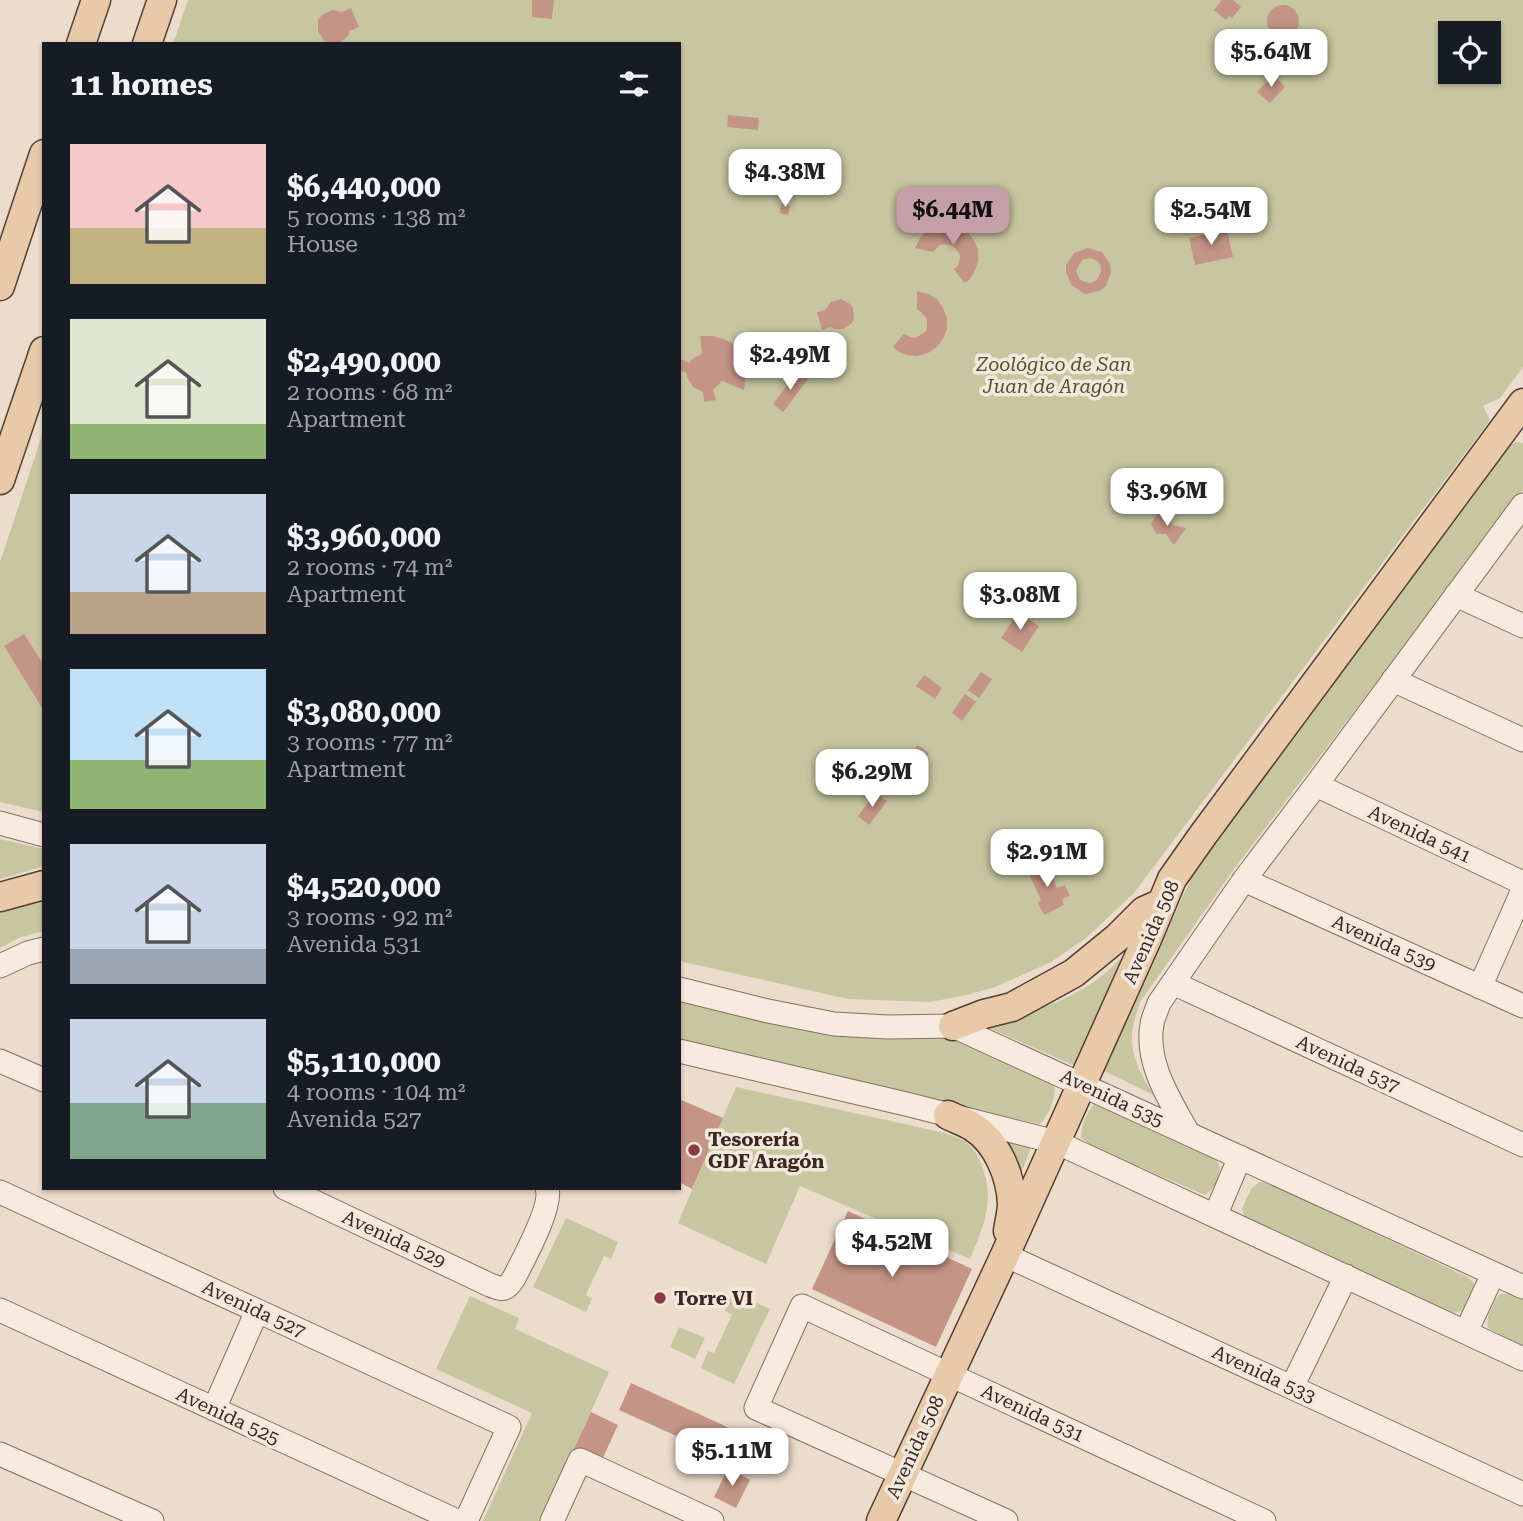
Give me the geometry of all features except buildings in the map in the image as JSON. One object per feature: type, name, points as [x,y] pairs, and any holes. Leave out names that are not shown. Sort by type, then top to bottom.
[{"type":"main road","points":[[82,42],[96,0]]},
{"type":"main road","points":[[148,42],[162,0]]},
{"type":"main road","points":[[0,286],[42,160]]},
{"type":"main road","points":[[0,480],[42,357]]},
{"type":"main road","name":"Avenida 508","points":[[881,1521],[1005,1255],[1172,879],[1518,417]]},
{"type":"main road","points":[[0,897],[42,886]]},
{"type":"main road","points":[[953,1026],[1012,1007],[1074,974],[1144,911],[1163,903]]},
{"type":"main road","points":[[948,1115],[975,1128],[989,1142],[1002,1163],[1012,1205],[1005,1255]]},
{"type":"street","name":"Avenida 508","points":[[1188,1133],[1157,1074],[1151,1044],[1152,1024],[1159,1003],[1244,880],[1523,505]]},
{"type":"street","points":[[1456,596],[1523,626]]},
{"type":"street","points":[[1393,680],[1523,740]]},
{"type":"street","name":"Avenida 541","points":[[1316,785],[1523,883]]},
{"type":"street","points":[[0,822],[42,834]]},
{"type":"street","name":"Avenida 539","points":[[1244,880],[1523,1006]]},
{"type":"street","points":[[1480,987],[1523,890]]},
{"type":"street","points":[[0,966],[39,954]]},
{"type":"street","name":"Avenida 537","points":[[1173,983],[1523,1144]]},
{"type":"street","name":"Avenida 535","points":[[681,989],[834,1024],[953,1026],[1523,1287]]},
{"type":"street","points":[[681,1051],[1056,1142],[1523,1359]]},
{"type":"street","points":[[0,1061],[42,1079]]},
{"type":"street","points":[[1215,1216],[1240,1157]]},
{"type":"street","name":"Avenida 529","points":[[295,1190],[314,1194],[489,1285],[503,1289],[509,1287],[514,1279],[546,1209],[548,1190]]},
{"type":"street","name":"Avenida 527","points":[[0,1192],[509,1427],[466,1521]]},
{"type":"street","name":"Avenida 533","points":[[1005,1255],[1523,1494]]},
{"type":"street","points":[[1466,1332],[1493,1274]]},
{"type":"street","points":[[1292,1387],[1346,1276]]},
{"type":"street","name":"Avenida 531","points":[[902,1474],[756,1408],[802,1306],[948,1374],[1230,1514],[1264,1521]]},
{"type":"street","name":"Avenida 525","points":[[0,1310],[457,1521]]},
{"type":"street","points":[[214,1409],[257,1311]]},
{"type":"street","points":[[0,1454],[152,1521]]},
{"type":"street","points":[[552,1521],[580,1460],[712,1521]]},
{"type":"street","points":[[902,1474],[1006,1521]]},
{"type":"green space","name":"Zoológico de San Juan de Aragón","points":[[188,0],[1523,0],[1523,367],[1500,398],[1483,406],[1490,420],[1134,893],[1086,938],[1051,962],[995,987],[930,1002],[848,999],[681,961],[681,42],[174,42]]},
{"type":"green space","points":[[42,435],[42,812],[0,802],[0,562]]},
{"type":"green space","points":[[1516,442],[1523,443],[1523,490],[1234,869],[1140,1002],[1133,1027],[1134,1056],[1154,1095],[1102,1070],[1199,862],[1504,449]]},
{"type":"green space","points":[[0,839],[42,849],[42,867],[0,879]]},
{"type":"green space","points":[[42,895],[42,932],[21,937],[0,948],[0,907]]},
{"type":"green space","points":[[1123,956],[1075,1066],[978,1023],[1026,1012],[1071,996],[1102,976]]},
{"type":"green space","points":[[681,996],[950,1032],[1054,1084],[1053,1100],[1040,1124],[681,1040]]},
{"type":"green space","points":[[736,1087],[945,1133],[966,1142],[978,1158],[988,1189],[984,1223],[970,1259],[800,1186],[766,1264],[678,1223]]},
{"type":"green space","points":[[1094,1104],[1102,1104],[1209,1154],[1220,1167],[1215,1185],[1205,1195],[1093,1147],[1081,1137],[1085,1119]]},
{"type":"green space","points":[[997,1137],[1031,1148],[1019,1178]]},
{"type":"green space","points":[[1259,1182],[1269,1183],[1467,1277],[1474,1283],[1474,1294],[1464,1311],[1449,1313],[1245,1217],[1242,1209],[1251,1189]]},
{"type":"green space","points":[[566,1218],[618,1242],[611,1259],[604,1256],[586,1295],[592,1299],[586,1312],[533,1287]]},
{"type":"green space","points":[[733,1292],[770,1309],[734,1384],[701,1368],[708,1351],[714,1353],[732,1315],[725,1311]]},
{"type":"green space","points":[[1500,1294],[1510,1294],[1523,1300],[1523,1346],[1488,1328],[1492,1306]]},
{"type":"green space","points":[[470,1296],[519,1318],[515,1329],[609,1372],[541,1521],[483,1521],[532,1413],[436,1369]]},
{"type":"green space","points":[[679,1327],[705,1338],[695,1359],[670,1347]]},
{"type":"place","name":"Tesorería GDF Aragón","points":[[694,1150]]},
{"type":"place","name":"Torre VI","points":[[660,1298]]}]
